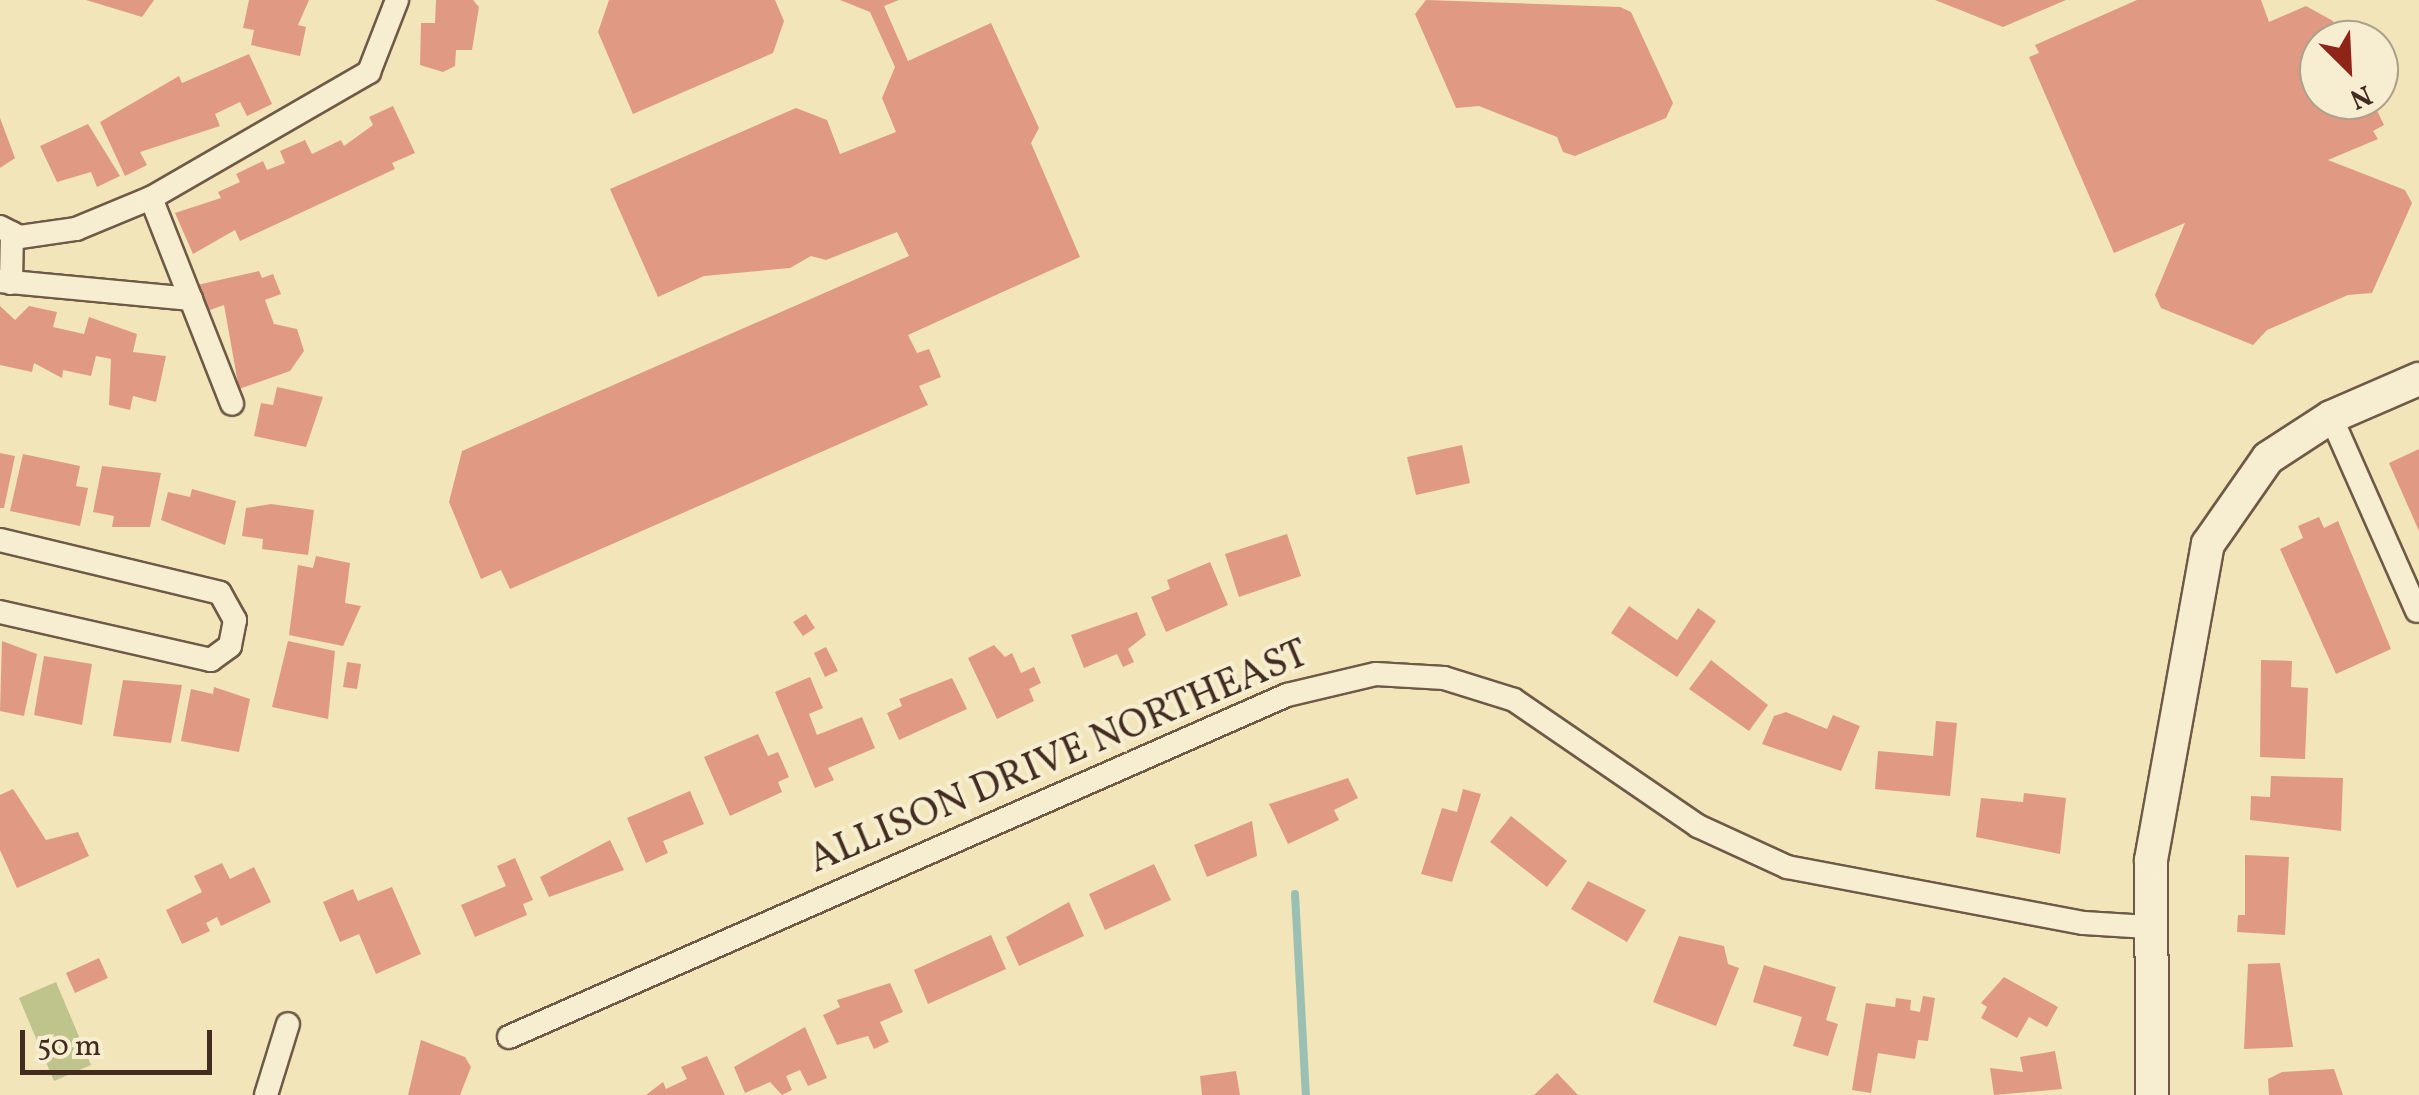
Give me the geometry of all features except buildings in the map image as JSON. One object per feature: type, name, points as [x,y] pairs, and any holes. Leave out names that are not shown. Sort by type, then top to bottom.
[{"type":"street","points":[[190,299],[6,282],[6,230],[76,228],[150,198],[369,72],[396,0]]},
{"type":"street","points":[[150,198],[232,404]]},
{"type":"street","points":[[2152,1095],[2148,927],[2158,798],[2208,544],[2268,458],[2331,417],[2419,378]]},
{"type":"street","points":[[2331,417],[2417,611]]},
{"type":"street","points":[[0,540],[220,593],[235,620],[230,646],[211,660],[0,612]]},
{"type":"street","name":"ALLISON DRIVE NORTHEAST","points":[[509,1037],[1286,695],[1376,674],[1444,678],[1514,700],[1698,826],[1787,867],[2084,923],[2148,927]]},
{"type":"street","points":[[266,1095],[288,1024]]},
{"type":"green space","points":[[56,982],[91,1065],[54,1081],[19,998]]},
{"type":"waterway","points":[[1295,894],[1306,1095]]}]
